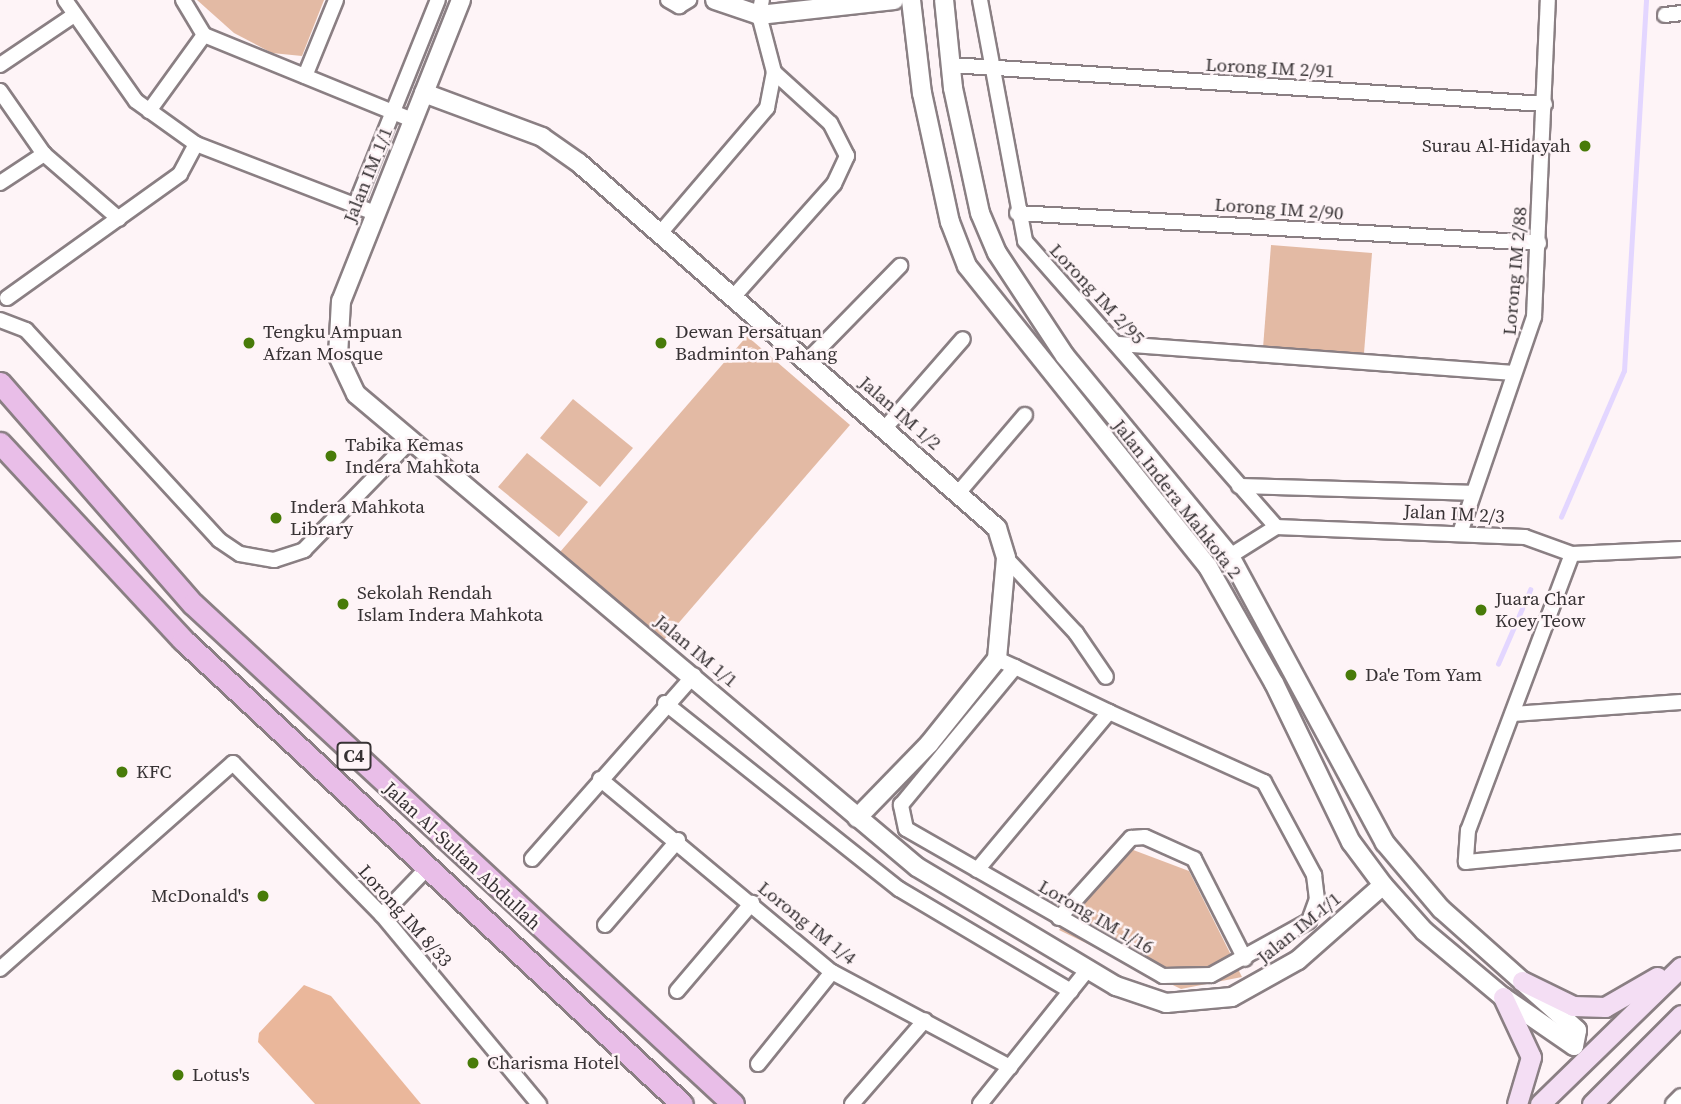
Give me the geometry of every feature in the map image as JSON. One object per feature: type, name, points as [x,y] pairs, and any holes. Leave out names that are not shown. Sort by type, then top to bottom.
[{"type":"main road","name":"Jalan Al-Sultan Abdullah","points":[[0,383],[193,604],[733,1104]]},
{"type":"main road","name":"Jalan Al-Sultan Abdullah","points":[[0,443],[183,639],[682,1104]]},
{"type":"main road","points":[[1522,981],[1573,1006],[1605,1007],[1681,958]]},
{"type":"main road","points":[[1540,1104],[1681,967]]},
{"type":"main road","points":[[1503,997],[1531,1057],[1517,1104]]},
{"type":"main road","points":[[1592,1104],[1681,1015]]},
{"type":"street","points":[[65,0],[149,111],[196,144],[375,213]]},
{"type":"street","points":[[183,0],[204,34],[412,120]]},
{"type":"street","points":[[306,76],[336,0]]},
{"type":"street","points":[[355,206],[438,0]]},
{"type":"street","name":"Jalan IM 1/1","points":[[461,0],[341,301],[338,356],[356,394],[409,442],[694,675],[917,867],[1116,986],[1166,1003],[1232,997],[1298,960],[1383,885]]},
{"type":"street","points":[[668,0],[678,6],[689,0]]},
{"type":"street","points":[[715,0],[760,7],[894,0]]},
{"type":"street","name":"Jalan Indera Mahkota 2","points":[[911,0],[922,93],[950,222],[967,266],[1208,567],[1274,683],[1351,842],[1383,885],[1424,931],[1557,1040],[1574,1046],[1577,1030],[1441,909],[1362,811],[1230,556],[1065,356],[997,253],[980,213],[951,65],[944,0]]},
{"type":"street","name":"Lorong IM 2/95","points":[[980,0],[1017,213],[1038,260],[1119,344],[1276,527]]},
{"type":"street","name":"Lorong IM 2/88","points":[[1460,533],[1471,494],[1534,317],[1548,0]]},
{"type":"street","points":[[662,231],[757,124],[774,72],[760,7]]},
{"type":"street","points":[[1665,15],[1681,13]]},
{"type":"street","points":[[0,65],[74,15]]},
{"type":"street","points":[[149,111],[204,34]]},
{"type":"street","name":"Lorong IM 2/91","points":[[951,65],[993,70],[1545,104]]},
{"type":"street","points":[[735,295],[834,184],[847,156],[842,139],[774,72]]},
{"type":"street","points":[[0,91],[44,154],[119,219]]},
{"type":"street","name":"Jalan IM 1/2","points":[[424,93],[542,137],[662,231],[960,491],[997,527],[1006,558],[996,659]]},
{"type":"street","points":[[8,298],[180,174],[196,144]]},
{"type":"street","points":[[0,183],[44,154]]},
{"type":"street","name":"Lorong IM 2/90","points":[[1017,213],[1539,243]]},
{"type":"street","points":[[808,360],[901,265]]},
{"type":"street","points":[[0,320],[26,330],[213,534],[240,554],[274,560],[304,550],[409,442]]},
{"type":"street","points":[[885,428],[963,339]]},
{"type":"street","points":[[1119,344],[1514,373]]},
{"type":"street","points":[[960,491],[1025,415]]},
{"type":"street","name":"Jalan IM 2/3","points":[[1239,486],[1471,494]]},
{"type":"street","points":[[1230,556],[1276,527]]},
{"type":"street","name":"Jalan IM 2/3","points":[[1276,527],[1525,537],[1572,554],[1681,549]]},
{"type":"street","points":[[1572,554],[1465,846],[1466,862],[1681,842]]},
{"type":"street","points":[[1006,558],[1076,634],[1106,677]]},
{"type":"street","points":[[857,818],[929,744],[996,659]]},
{"type":"street","name":"Lorong IM 1/16","points":[[996,659],[1015,667],[1270,789],[1314,875],[1317,899],[1298,930],[1245,959],[1196,979],[1163,976],[906,829],[901,805],[1015,667]]},
{"type":"street","points":[[532,859],[665,703],[694,675]]},
{"type":"street","points":[[1513,714],[1681,702]]},
{"type":"street","points":[[665,703],[899,889],[1071,991]]},
{"type":"street","points":[[977,870],[1109,712]]},
{"type":"street","name":"Lorong IM 8/33","points":[[0,969],[233,763],[382,915],[539,1104]]},
{"type":"street","name":"Lorong IM 1/4","points":[[600,779],[678,840],[832,972],[1010,1067]]},
{"type":"street","points":[[1059,918],[1131,838],[1144,837],[1194,859],[1245,959]]},
{"type":"street","points":[[605,925],[678,840]]},
{"type":"street","points":[[382,915],[427,868]]},
{"type":"street","points":[[677,991],[752,903]]},
{"type":"street","points":[[980,1104],[1089,968]]},
{"type":"street","points":[[758,1064],[832,972]]},
{"type":"street","points":[[852,1104],[925,1020]]},
{"type":"shaded area","points":[[197,0],[324,0],[302,56],[272,53],[234,33]]},
{"type":"shaded area","points":[[1271,245],[1372,253],[1364,353],[1263,348]]},
{"type":"shaded area","points":[[747,336],[850,425],[663,641],[560,552]]},
{"type":"shaded area","points":[[573,399],[633,448],[600,487],[540,438]]},
{"type":"shaded area","points":[[527,453],[588,502],[559,537],[498,487]]},
{"type":"shaded area","points":[[1128,848],[1189,871],[1242,977],[1181,989],[1059,930]]},
{"type":"shaded area","points":[[304,985],[331,996],[421,1104],[315,1104],[258,1042],[259,1033]]},
{"type":"waterway","points":[[1561,517],[1624,371],[1646,0]]},
{"type":"waterway","points":[[1498,664],[1530,590]]},
{"type":"place","name":"Surau Al-Hidayah","points":[[1585,146]]},
{"type":"place","name":"Tengku Ampuan Afzan Mosque","points":[[249,343]]},
{"type":"place","name":"Dewan Persatuan Badminton Pahang","points":[[661,343]]},
{"type":"place","name":"Tabika Kemas Indera Mahkota","points":[[331,456]]},
{"type":"place","name":"Indera Mahkota Library","points":[[276,518]]},
{"type":"place","name":"Sekolah Rendah Islam Indera Mahkota","points":[[343,604]]},
{"type":"place","name":"Juara Char Koey Teow","points":[[1481,610]]},
{"type":"place","name":"Da'e Tom Yam","points":[[1351,675]]},
{"type":"place","name":"KFC","points":[[122,772]]},
{"type":"place","name":"McDonald's","points":[[263,896]]},
{"type":"place","name":"Charisma Hotel","points":[[473,1063]]},
{"type":"place","name":"Lotus's","points":[[178,1075]]}]
